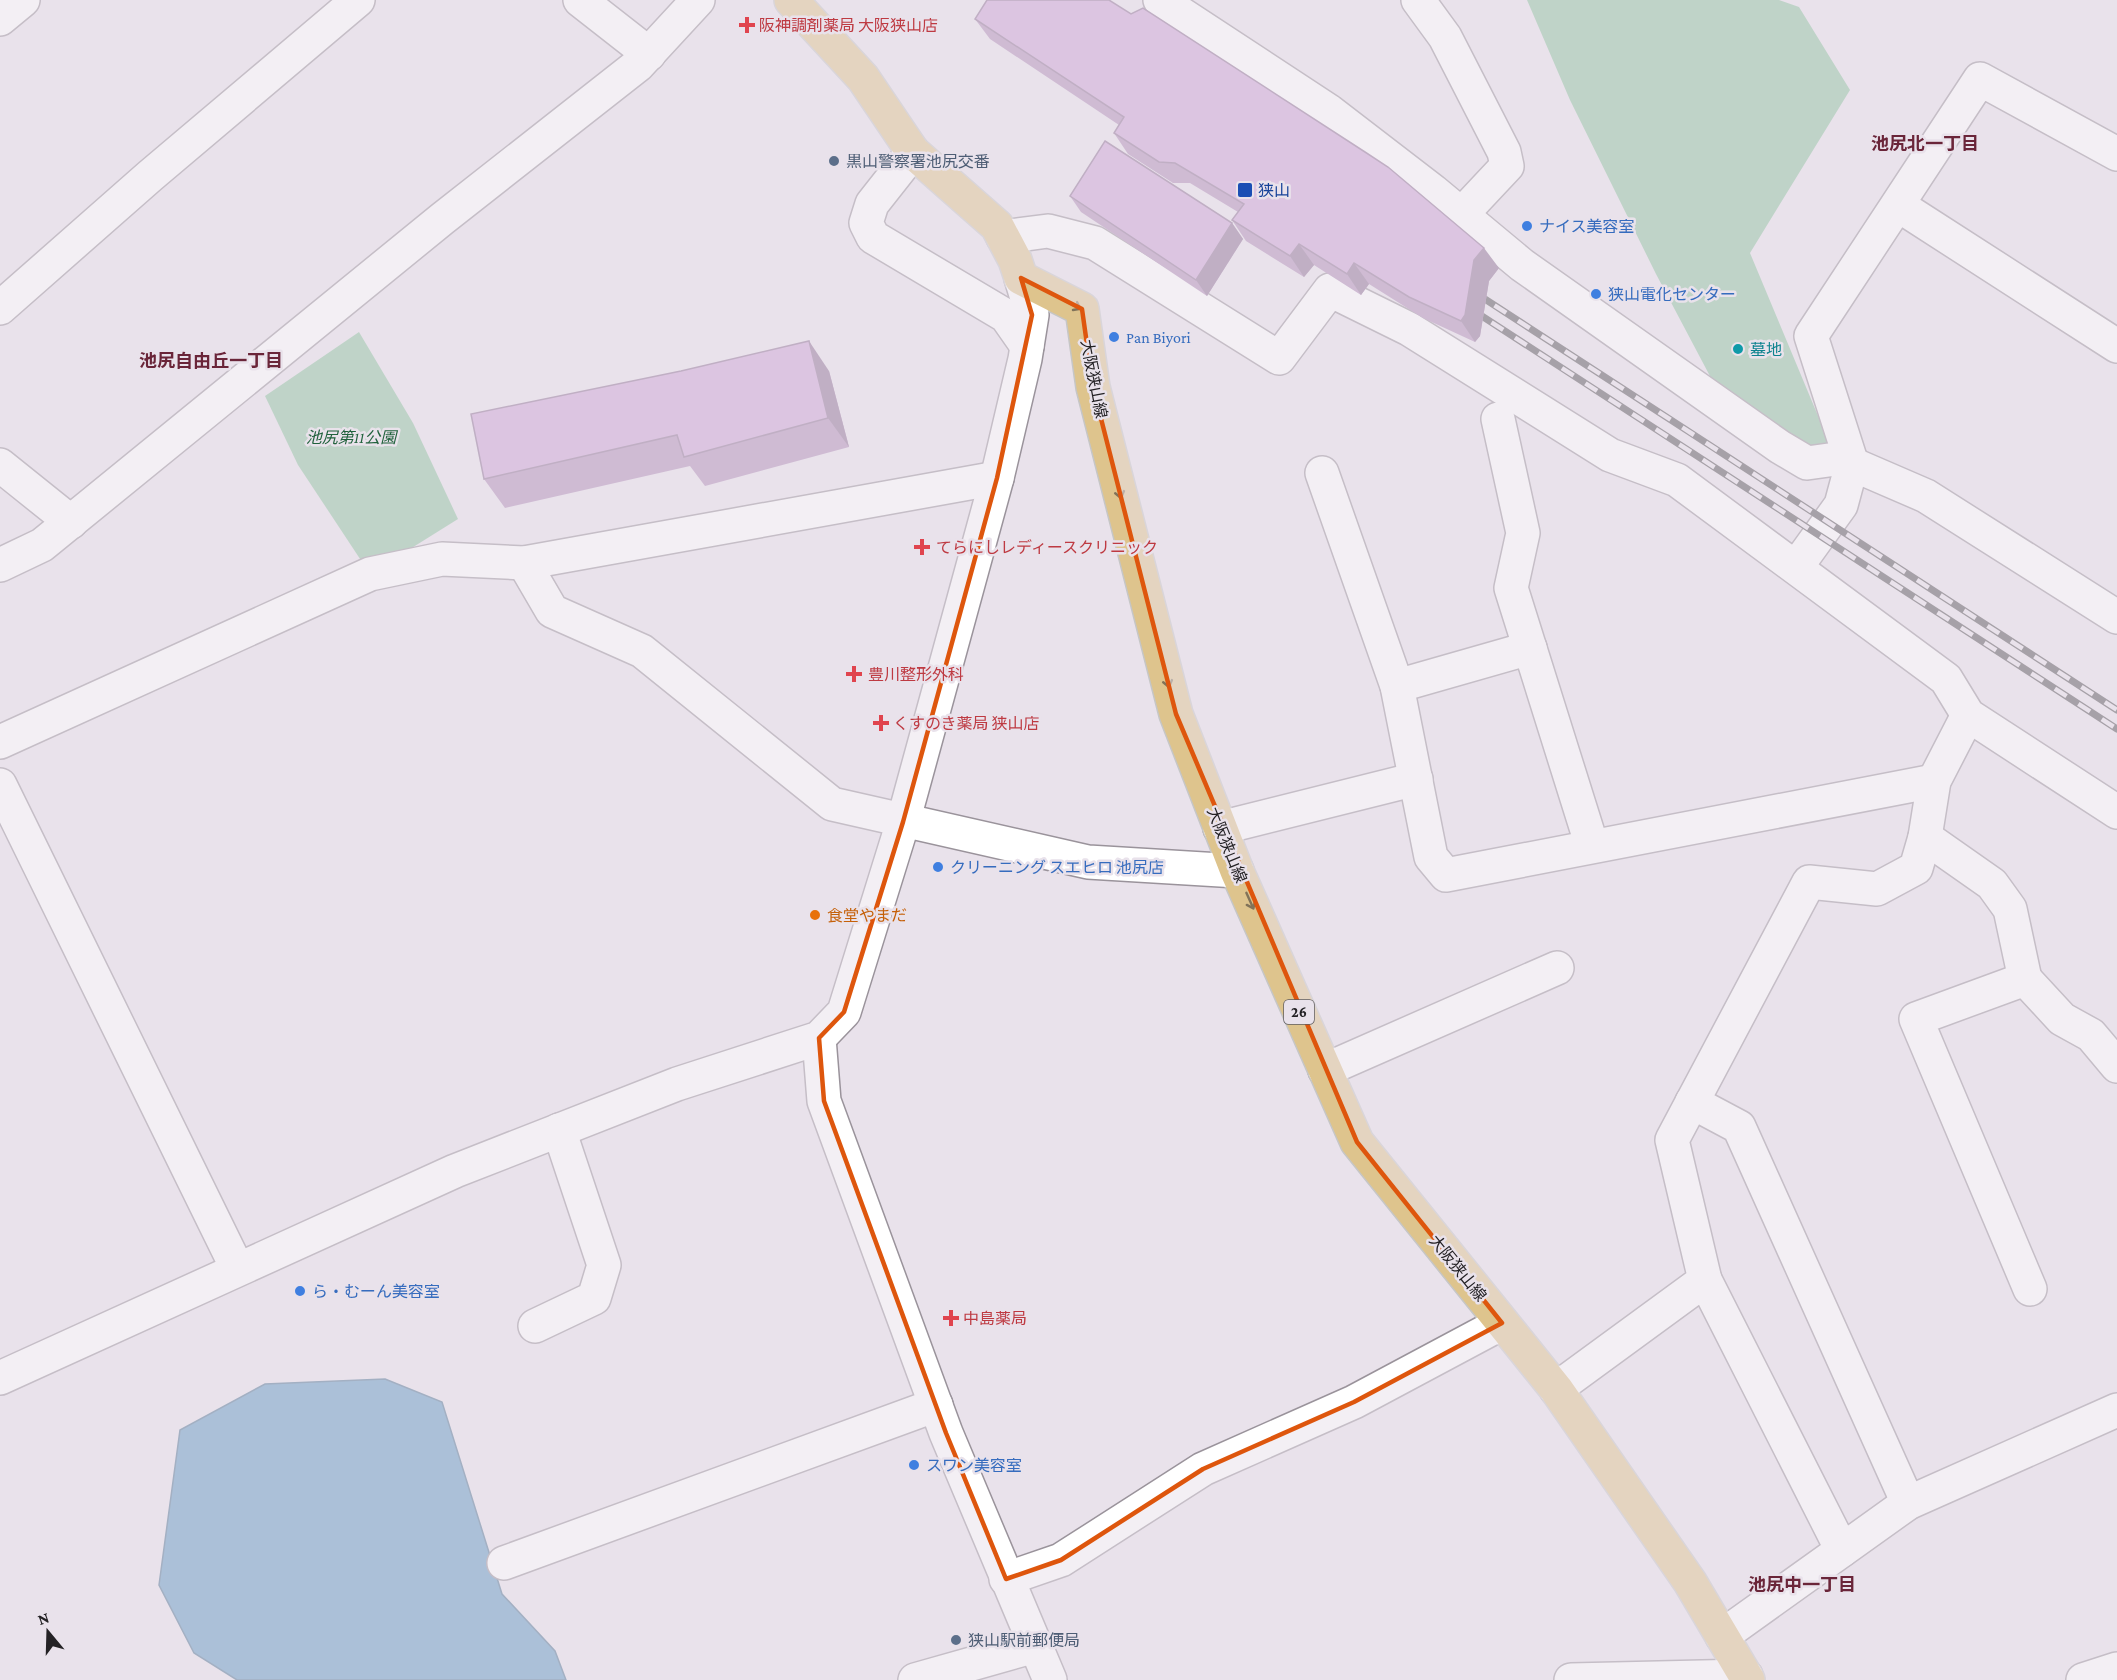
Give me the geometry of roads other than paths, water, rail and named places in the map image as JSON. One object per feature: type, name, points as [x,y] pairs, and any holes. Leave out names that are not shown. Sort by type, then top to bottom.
[{"type":"main road","points":[[791,0],[863,78],[913,152],[997,226],[1016,260],[1021,278]]},
{"type":"main road","name":"大阪狭山線","points":[[1021,278],[1082,309],[1093,387],[1176,714],[1237,871],[1357,1142],[1556,1389],[1690,1582],[1747,1678]]},
{"type":"street","points":[[0,19],[23,0]]},
{"type":"street","points":[[0,308],[150,176],[358,0]]},
{"type":"street","points":[[580,0],[649,54]]},
{"type":"street","points":[[0,565],[42,545],[71,522],[649,54],[698,0]]},
{"type":"street","points":[[1160,0],[1329,111],[1433,191],[1564,297],[1780,447],[1808,463],[1836,459],[1852,464],[1926,496],[2117,616]]},
{"type":"street","points":[[1418,0],[1445,37],[1464,71],[1504,152],[1507,166],[1461,215]]},
{"type":"street","points":[[1797,566],[1841,505],[1852,464],[1811,336],[1980,79],[2117,154]]},
{"type":"street","points":[[913,152],[872,204],[866,223],[873,237],[1005,316],[1027,346]]},
{"type":"street","points":[[1898,205],[2117,346]]},
{"type":"street","points":[[1003,237],[1048,231],[1095,243],[1279,358],[1330,290],[1409,329],[1610,455],[1677,480],[1797,566],[1947,679],[1968,715],[2117,812]]},
{"type":"street","points":[[0,1378],[237,1268],[455,1171],[677,1084],[819,1038],[844,1012],[903,822],[997,478],[1032,315],[1021,278]]},
{"type":"street","points":[[1498,419],[1523,533],[1511,588],[1592,846]]},
{"type":"street","points":[[0,465],[71,522]]},
{"type":"street","points":[[1322,472],[1397,686],[1431,857],[1446,875],[1934,781]]},
{"type":"street","points":[[0,742],[370,574],[442,559],[524,563],[997,478]]},
{"type":"street","points":[[524,563],[552,612],[642,651],[832,804],[903,822],[1088,862],[1237,871]]},
{"type":"street","points":[[1397,686],[1530,648]]},
{"type":"street","points":[[1842,1550],[1705,1280],[1672,1140],[1809,882],[1877,890],[1916,868],[1925,837],[1934,781],[1968,715]]},
{"type":"street","points":[[1220,828],[1416,780]]},
{"type":"street","points":[[0,785],[237,1268]]},
{"type":"street","points":[[1925,837],[1992,884],[2010,909],[2025,979],[2062,1019],[2091,1035],[2117,1066]]},
{"type":"street","points":[[1325,1071],[1557,968]]},
{"type":"street","points":[[2025,979],[1916,1019],[2030,1289]]},
{"type":"street","points":[[819,1038],[824,1101],[936,1405],[1006,1579],[1050,1680]]},
{"type":"street","points":[[1692,1102],[1739,1127],[1908,1503]]},
{"type":"street","points":[[535,1326],[594,1298],[604,1265],[559,1130]]},
{"type":"street","points":[[1556,1389],[1705,1280]]},
{"type":"street","points":[[1006,1579],[1061,1560],[1203,1469],[1354,1402],[1502,1323]]},
{"type":"street","points":[[504,1563],[936,1405]]},
{"type":"street","points":[[1722,1636],[1908,1503],[2117,1410]]},
{"type":"street","points":[[915,1680],[1035,1646]]},
{"type":"street","points":[[2083,1680],[2117,1669]]},
{"type":"street","points":[[1571,1680],[1747,1678]]},
{"type":"water","points":[[385,1379],[442,1402],[502,1594],[555,1651],[566,1680],[237,1680],[194,1653],[159,1585],[180,1430],[265,1384]]},
{"type":"railway","points":[[1471,290],[2117,710]]},
{"type":"railway","points":[[1468,307],[2117,729]]},
{"type":"place","name":"阪神調剤薬局 大阪狭山店","points":[[747,25]]},
{"type":"place","name":"黒山警察署池尻交番","points":[[834,161]]},
{"type":"place","name":"狭山","points":[[1245,190]]},
{"type":"place","name":"ナイス美容室","points":[[1527,226]]},
{"type":"place","name":"狭山電化センター","points":[[1596,294]]},
{"type":"place","name":"Pan Biyori","points":[[1114,337]]},
{"type":"place","name":"墓地","points":[[1738,349]]},
{"type":"place","name":"てらにしレディースクリニック","points":[[922,547]]},
{"type":"place","name":"豊川整形外科","points":[[854,674]]},
{"type":"place","name":"くすのき薬局 狭山店","points":[[881,723]]},
{"type":"place","name":"クリーニング スエヒロ 池尻店","points":[[938,867]]},
{"type":"place","name":"食堂やまだ","points":[[815,915]]},
{"type":"place","name":"ら・むーん美容室","points":[[300,1291]]},
{"type":"place","name":"中島薬局","points":[[951,1318]]},
{"type":"place","name":"スワン美容室","points":[[914,1465]]},
{"type":"place","name":"狭山駅前郵便局","points":[[956,1640]]},
{"type":"district","name":"池尻北一丁目","points":[[1925,144]]},
{"type":"district","name":"池尻自由丘一丁目","points":[[211,361]]},
{"type":"district","name":"池尻中一丁目","points":[[1802,1585]]},
{"type":"park label","name":"池尻第11公園","points":[[351,437]]}]
